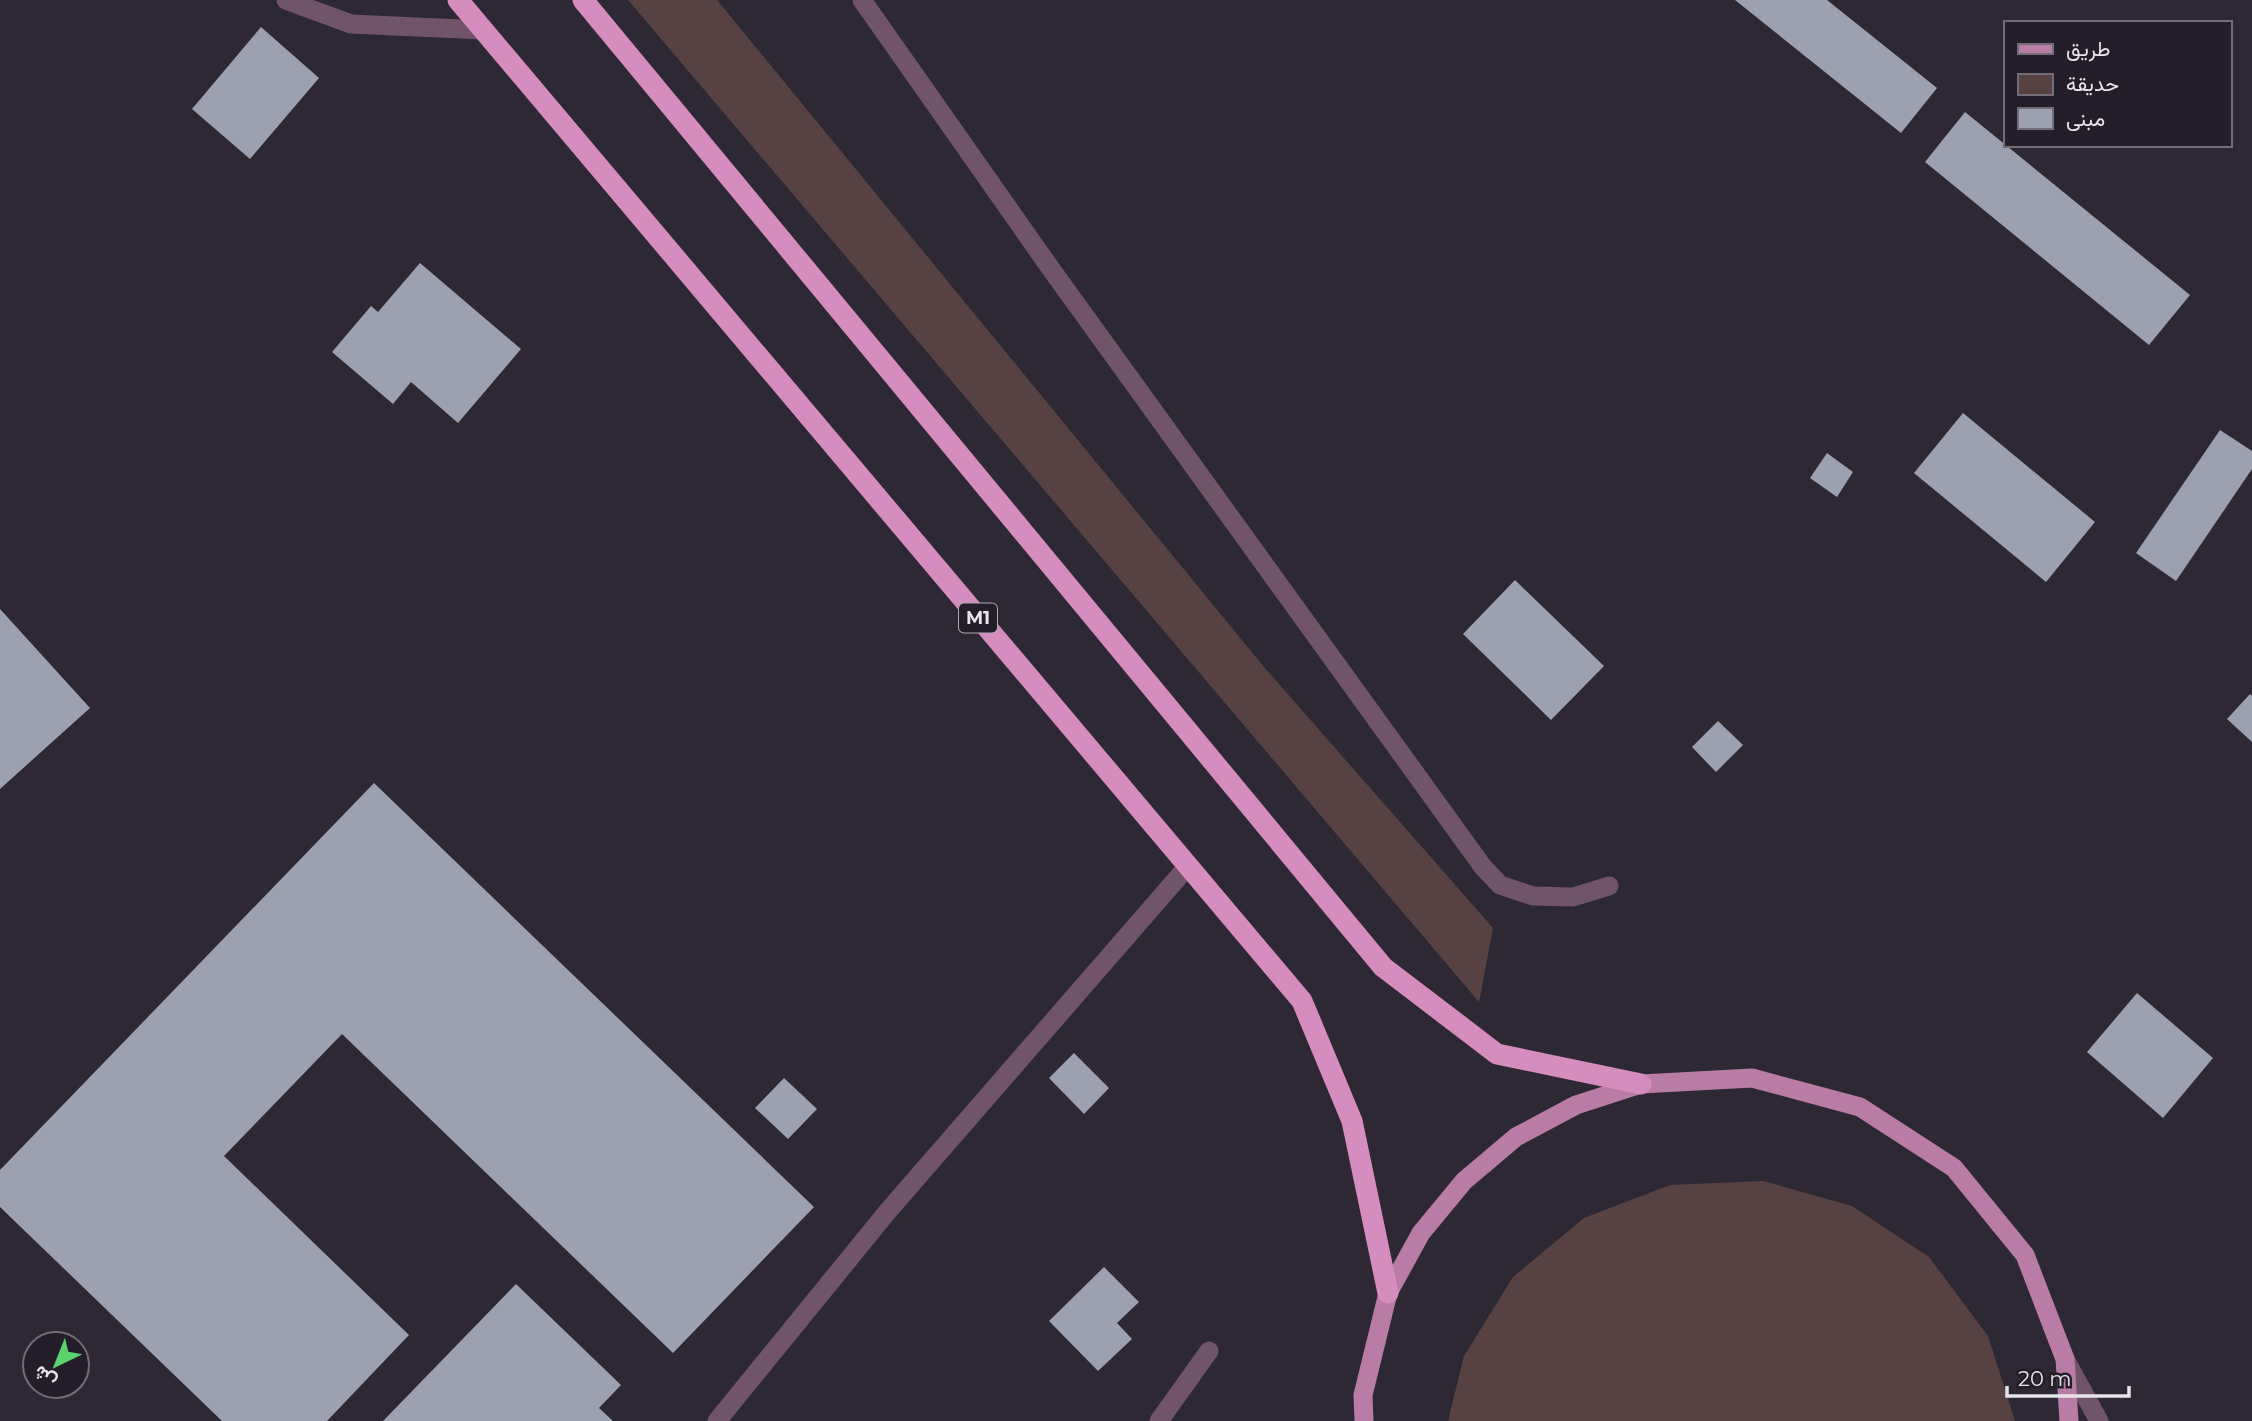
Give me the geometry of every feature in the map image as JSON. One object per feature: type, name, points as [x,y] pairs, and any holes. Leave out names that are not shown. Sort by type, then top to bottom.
[{"type":"highway","name":"M1","points":[[458,0],[1302,1001],[1352,1121],[1388,1293]]},
{"type":"highway","points":[[583,0],[1383,967],[1497,1054],[1641,1084]]},
{"type":"main road","points":[[1364,1421],[1363,1395],[1388,1293],[1421,1233],[1464,1181],[1516,1137],[1576,1105],[1641,1084],[1752,1078],[1860,1107],[1954,1168],[2025,1255],[2065,1359],[2069,1421]]},
{"type":"street","points":[[286,0],[351,24],[483,30]]},
{"type":"street","points":[[862,0],[1043,258],[1483,867],[1500,884],[1533,896],[1573,897],[1609,886]]},
{"type":"street","points":[[717,1421],[888,1211],[1188,866]]},
{"type":"street","points":[[1159,1421],[1209,1350]]},
{"type":"street","points":[[2065,1359],[2099,1421]]},
{"type":"green space","points":[[628,0],[717,0],[1264,667],[1493,928],[1479,1002]]},
{"type":"green space","points":[[1763,1181],[1852,1206],[1929,1257],[1988,1336],[2015,1421],[1448,1421],[1464,1356],[1513,1277],[1584,1218],[1670,1185]]},
{"type":"building","points":[[1735,0],[1827,0],[1937,88],[1901,133]]},
{"type":"building","points":[[261,27],[319,78],[250,159],[192,109]]},
{"type":"building","points":[[1965,112],[2004,144],[2004,147],[2008,147],[2190,295],[2149,345],[1925,162]]},
{"type":"building","points":[[420,263],[521,349],[458,423],[411,382],[393,404],[332,352],[371,306],[378,312]]},
{"type":"building","points":[[1963,413],[2095,522],[2046,582],[1914,473]]},
{"type":"building","points":[[2220,430],[2252,451],[2252,469],[2176,581],[2136,553]]},
{"type":"building","points":[[1827,453],[1853,472],[1837,497],[1810,478]]},
{"type":"building","points":[[1515,580],[1604,666],[1551,720],[1463,634]]},
{"type":"building","points":[[0,609],[90,708],[0,789]]},
{"type":"building","points":[[2250,694],[2252,696],[2252,742],[2227,719]]},
{"type":"building","points":[[1718,721],[1743,745],[1716,772],[1692,747]]},
{"type":"building","points":[[374,783],[814,1207],[673,1353],[342,1034],[224,1156],[409,1335],[327,1421],[222,1421],[0,1207],[0,1170]]},
{"type":"building","points":[[2137,993],[2213,1058],[2163,1118],[2087,1052]]},
{"type":"building","points":[[1074,1053],[1109,1088],[1084,1114],[1049,1078]]},
{"type":"building","points":[[784,1078],[817,1109],[788,1139],[755,1108]]},
{"type":"building","points":[[1104,1267],[1139,1302],[1117,1323],[1132,1339],[1098,1371],[1049,1321]]},
{"type":"building","points":[[516,1284],[621,1385],[599,1408],[613,1421],[383,1421]]}]
